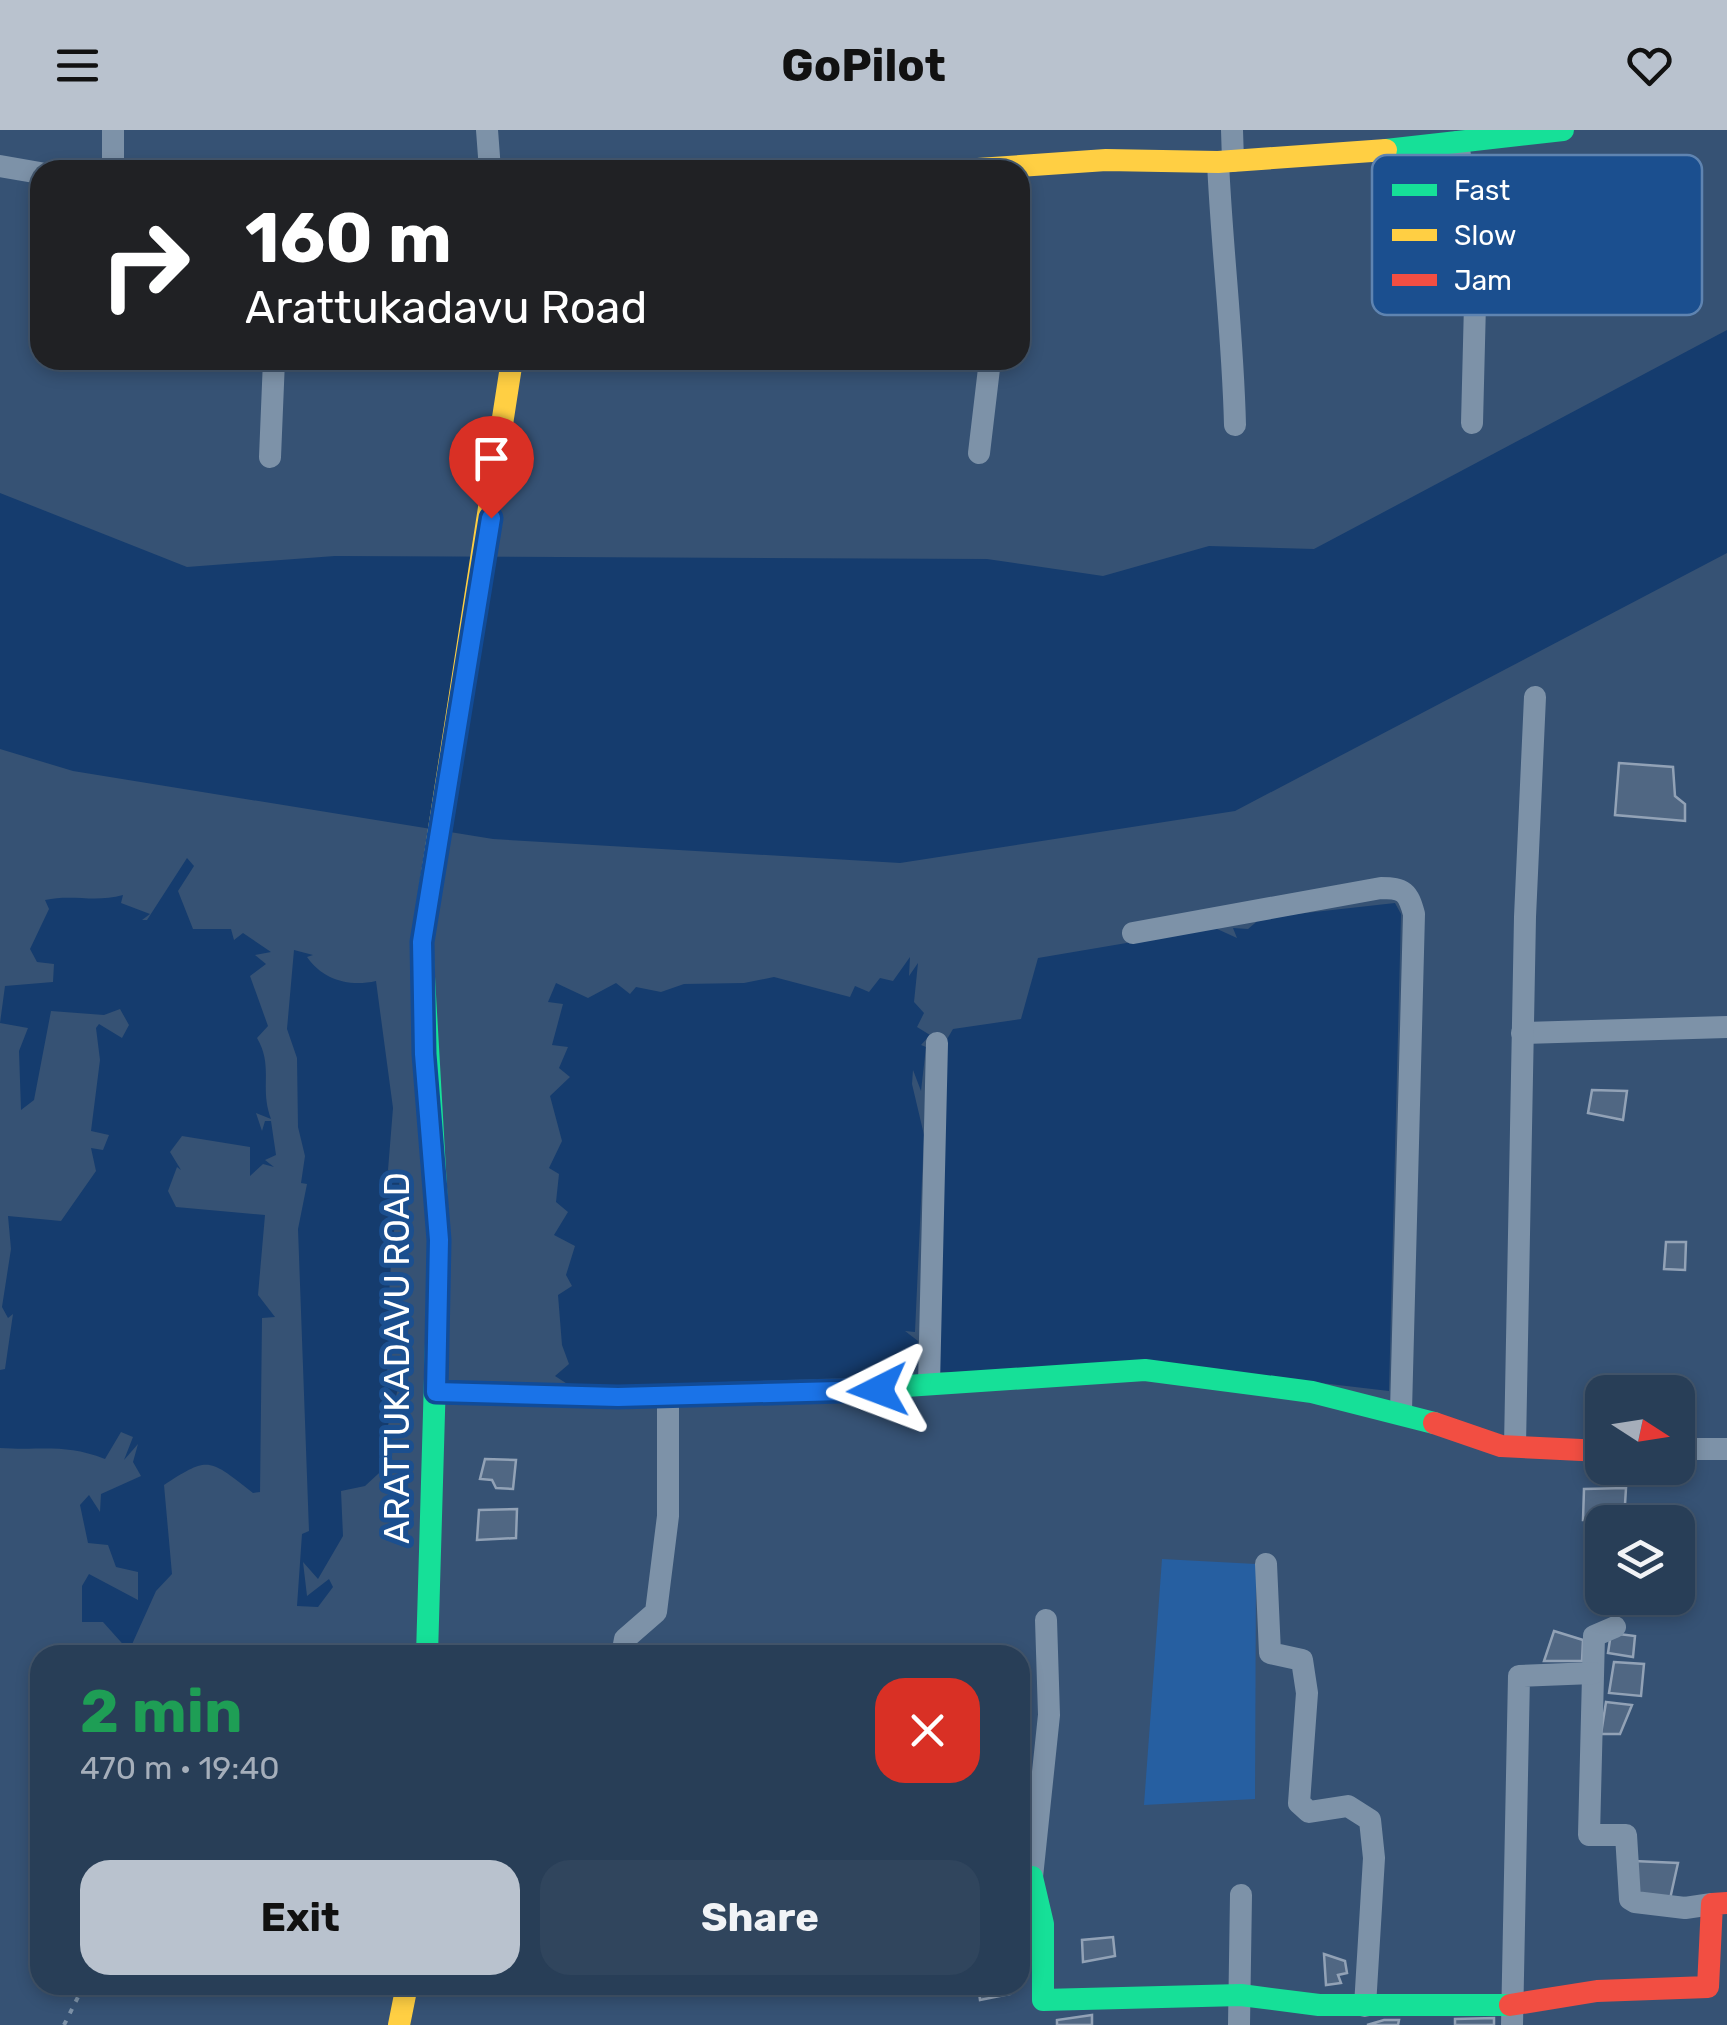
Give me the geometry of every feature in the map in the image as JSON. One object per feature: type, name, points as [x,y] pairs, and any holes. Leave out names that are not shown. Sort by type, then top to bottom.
[{"type":"street","points":[[112,130],[113,160]]},
{"type":"street","points":[[487,130],[489,160]]},
{"type":"street","points":[[1232,130],[1226,162],[1223,280],[1232,324],[1234,425]]},
{"type":"street","points":[[1030,165],[1106,160],[1226,162],[1564,130]]},
{"type":"street","points":[[1458,142],[1460,155]]},
{"type":"street","points":[[0,166],[30,171]]},
{"type":"street","points":[[1472,423],[1475,315]]},
{"type":"street","points":[[270,457],[274,370]]},
{"type":"street","name":"ARATTUKADAVU ROAD","points":[[427,1645],[439,1240],[424,1054],[422,942],[497,480],[511,370]]},
{"type":"street","points":[[979,454],[989,370]]},
{"type":"street","points":[[1515,1446],[1522,1032],[1535,697]]},
{"type":"street","points":[[1133,933],[1381,888],[1400,888],[1408,894],[1414,914],[1402,1410]]},
{"type":"street","points":[[1522,1032],[1727,1027]]},
{"type":"street","points":[[929,1384],[936,1044]]},
{"type":"street","points":[[436,1392],[668,1396],[816,1392],[1146,1370],[1187,1379],[1312,1392],[1402,1410],[1501,1446],[1585,1450]]},
{"type":"street","points":[[626,1645],[656,1612],[668,1516],[668,1396]]},
{"type":"street","points":[[1695,1449],[1727,1449]]},
{"type":"street","points":[[1266,1564],[1270,1653],[1302,1660],[1307,1693],[1299,1802],[1309,1812],[1348,1806],[1370,1820],[1374,1858],[1364,2006]]},
{"type":"street","points":[[1030,1850],[1049,1715],[1046,1620]]},
{"type":"street","points":[[1030,1890],[1042,1924],[1043,2000],[1241,1994],[1511,2015],[1597,1991],[1708,1987],[1706,1960],[1720,1903],[1685,1908],[1635,1902],[1630,1899],[1626,1835],[1589,1835],[1594,1636],[1615,1627]]},
{"type":"street","points":[[1511,2015],[1519,1676],[1524,1672],[1593,1673]]},
{"type":"street","points":[[1240,2025],[1241,1894]]},
{"type":"street","points":[[400,2025],[405,1995]]},
{"type":"path","points":[[64,2025],[79,1995]]},
{"type":"shaded area","points":[[1727,330],[1727,553],[1235,811],[900,863],[493,839],[73,771],[0,749],[0,493],[187,567],[335,556],[987,559],[1103,576],[1209,546],[1314,549]]},
{"type":"shaded area","points":[[187,858],[194,866],[178,891],[193,929],[231,929],[234,940],[243,933],[271,952],[255,955],[266,964],[250,976],[268,1026],[257,1038],[265,1058],[271,1119],[256,1113],[262,1131],[265,1121],[271,1121],[276,1155],[265,1160],[274,1167],[263,1164],[250,1176],[250,1147],[182,1136],[170,1152],[181,1170],[177,1167],[168,1191],[176,1207],[265,1215],[258,1295],[275,1317],[262,1318],[260,1492],[253,1493],[217,1467],[208,1465],[191,1469],[164,1485],[172,1574],[156,1591],[132,1645],[124,1645],[103,1622],[82,1622],[82,1586],[89,1574],[138,1600],[138,1572],[116,1567],[108,1545],[88,1543],[80,1505],[89,1495],[100,1512],[101,1494],[141,1476],[133,1462],[138,1444],[124,1460],[133,1437],[121,1432],[105,1459],[64,1449],[0,1448],[0,1370],[5,1369],[13,1314],[8,1318],[2,1307],[11,1249],[8,1216],[61,1221],[96,1171],[91,1148],[103,1150],[109,1135],[91,1131],[100,1060],[96,1028],[99,1024],[122,1038],[129,1025],[120,1009],[104,1015],[51,1011],[34,1100],[21,1110],[19,1051],[28,1028],[0,1023],[5,986],[53,982],[54,964],[37,962],[30,949],[49,909],[45,900],[123,895],[121,903],[150,914],[142,920],[147,920]]},
{"type":"shaded area","points":[[1395,903],[1401,914],[1389,1391],[1218,1371],[937,1372],[939,1053],[953,1029],[1021,1019],[1038,958],[1215,928],[1237,938],[1233,928],[1248,929],[1261,918]]},
{"type":"shaded area","points":[[294,950],[313,955],[307,957],[313,965],[337,980],[376,981],[393,1108],[388,1170],[400,1176],[390,1285],[393,1337],[388,1343],[387,1384],[398,1389],[380,1454],[391,1462],[365,1486],[341,1491],[343,1536],[318,1579],[303,1562],[307,1596],[329,1579],[333,1587],[318,1607],[297,1606],[302,1534],[309,1531],[298,1229],[307,1184],[301,1183],[305,1156],[298,1127],[297,1058],[287,1029]]},
{"type":"shaded area","points":[[910,957],[909,976],[918,963],[914,1002],[924,1013],[917,1027],[930,1035],[921,1045],[926,1047],[921,1091],[913,1070],[912,1084],[924,1135],[915,1332],[905,1331],[918,1341],[911,1376],[572,1387],[555,1376],[569,1364],[562,1345],[558,1295],[572,1286],[566,1275],[575,1246],[554,1235],[568,1212],[556,1202],[559,1174],[549,1168],[562,1141],[550,1096],[570,1077],[559,1068],[568,1047],[552,1045],[563,1004],[548,1002],[556,983],[588,998],[616,983],[630,994],[636,987],[661,992],[684,984],[744,983],[774,977],[850,997],[855,986],[869,992],[880,978],[893,981]]},
{"type":"shaded area","points":[[1162,1559],[1256,1564],[1255,1799],[1144,1805]]},
{"type":"building","points":[[1619,763],[1673,767],[1675,796],[1685,804],[1685,821],[1615,815]]},
{"type":"building","points":[[1592,1090],[1627,1091],[1623,1120],[1588,1113]]},
{"type":"building","points":[[1666,1242],[1686,1242],[1685,1270],[1664,1269]]},
{"type":"building","points":[[485,1459],[516,1460],[513,1489],[496,1488],[492,1480],[480,1479]]},
{"type":"building","points":[[1626,1488],[1625,1505],[1585,1505],[1583,1520],[1584,1489]]},
{"type":"building","points":[[517,1509],[516,1538],[477,1540],[479,1510]]},
{"type":"building","points":[[1554,1631],[1583,1640],[1582,1661],[1544,1661]]},
{"type":"building","points":[[1611,1633],[1635,1636],[1633,1657],[1608,1653]]},
{"type":"building","points":[[1614,1662],[1644,1664],[1641,1696],[1609,1693]]},
{"type":"building","points":[[1606,1702],[1632,1705],[1620,1734],[1601,1734]]},
{"type":"building","points":[[1634,1861],[1678,1863],[1670,1899],[1636,1896]]},
{"type":"building","points":[[1113,1937],[1115,1956],[1083,1962],[1082,1940]]},
{"type":"building","points":[[1324,1954],[1345,1961],[1347,1973],[1338,1975],[1341,1983],[1326,1985]]},
{"type":"building","points":[[979,1995],[1005,1995],[980,2000]]},
{"type":"building","points":[[1092,2015],[1092,2025],[1057,2025],[1057,2020]]},
{"type":"building","points":[[1494,2018],[1494,2025],[1455,2025],[1455,2019]]},
{"type":"building","points":[[1399,2020],[1398,2025],[1367,2025]]},
{"type":"traffic: fast","points":[[1386,150],[1563,130]]},
{"type":"traffic: fast","points":[[427,1645],[439,1240],[422,942],[432,874]]},
{"type":"traffic: fast","points":[[832,1391],[1145,1370],[1312,1392],[1434,1423]]},
{"type":"traffic: fast","points":[[1030,1877],[1043,1924],[1043,2000],[1241,1995],[1319,2005],[1510,2005]]},
{"type":"traffic: slow","points":[[1030,165],[1106,160],[1218,162],[1386,150]]},
{"type":"traffic: slow","points":[[432,874],[510,370]]},
{"type":"traffic: slow","points":[[436,1392],[618,1397],[832,1391]]},
{"type":"traffic: slow","points":[[399,2025],[405,1995]]},
{"type":"traffic: jam","points":[[1434,1423],[1501,1446],[1585,1450]]},
{"type":"traffic: jam","points":[[1510,2005],[1597,1991],[1708,1987],[1712,1904],[1727,1903]]},
{"type":"route","points":[[491,518],[422,942],[424,1054],[439,1240],[436,1392],[618,1397],[878,1390]]}]
